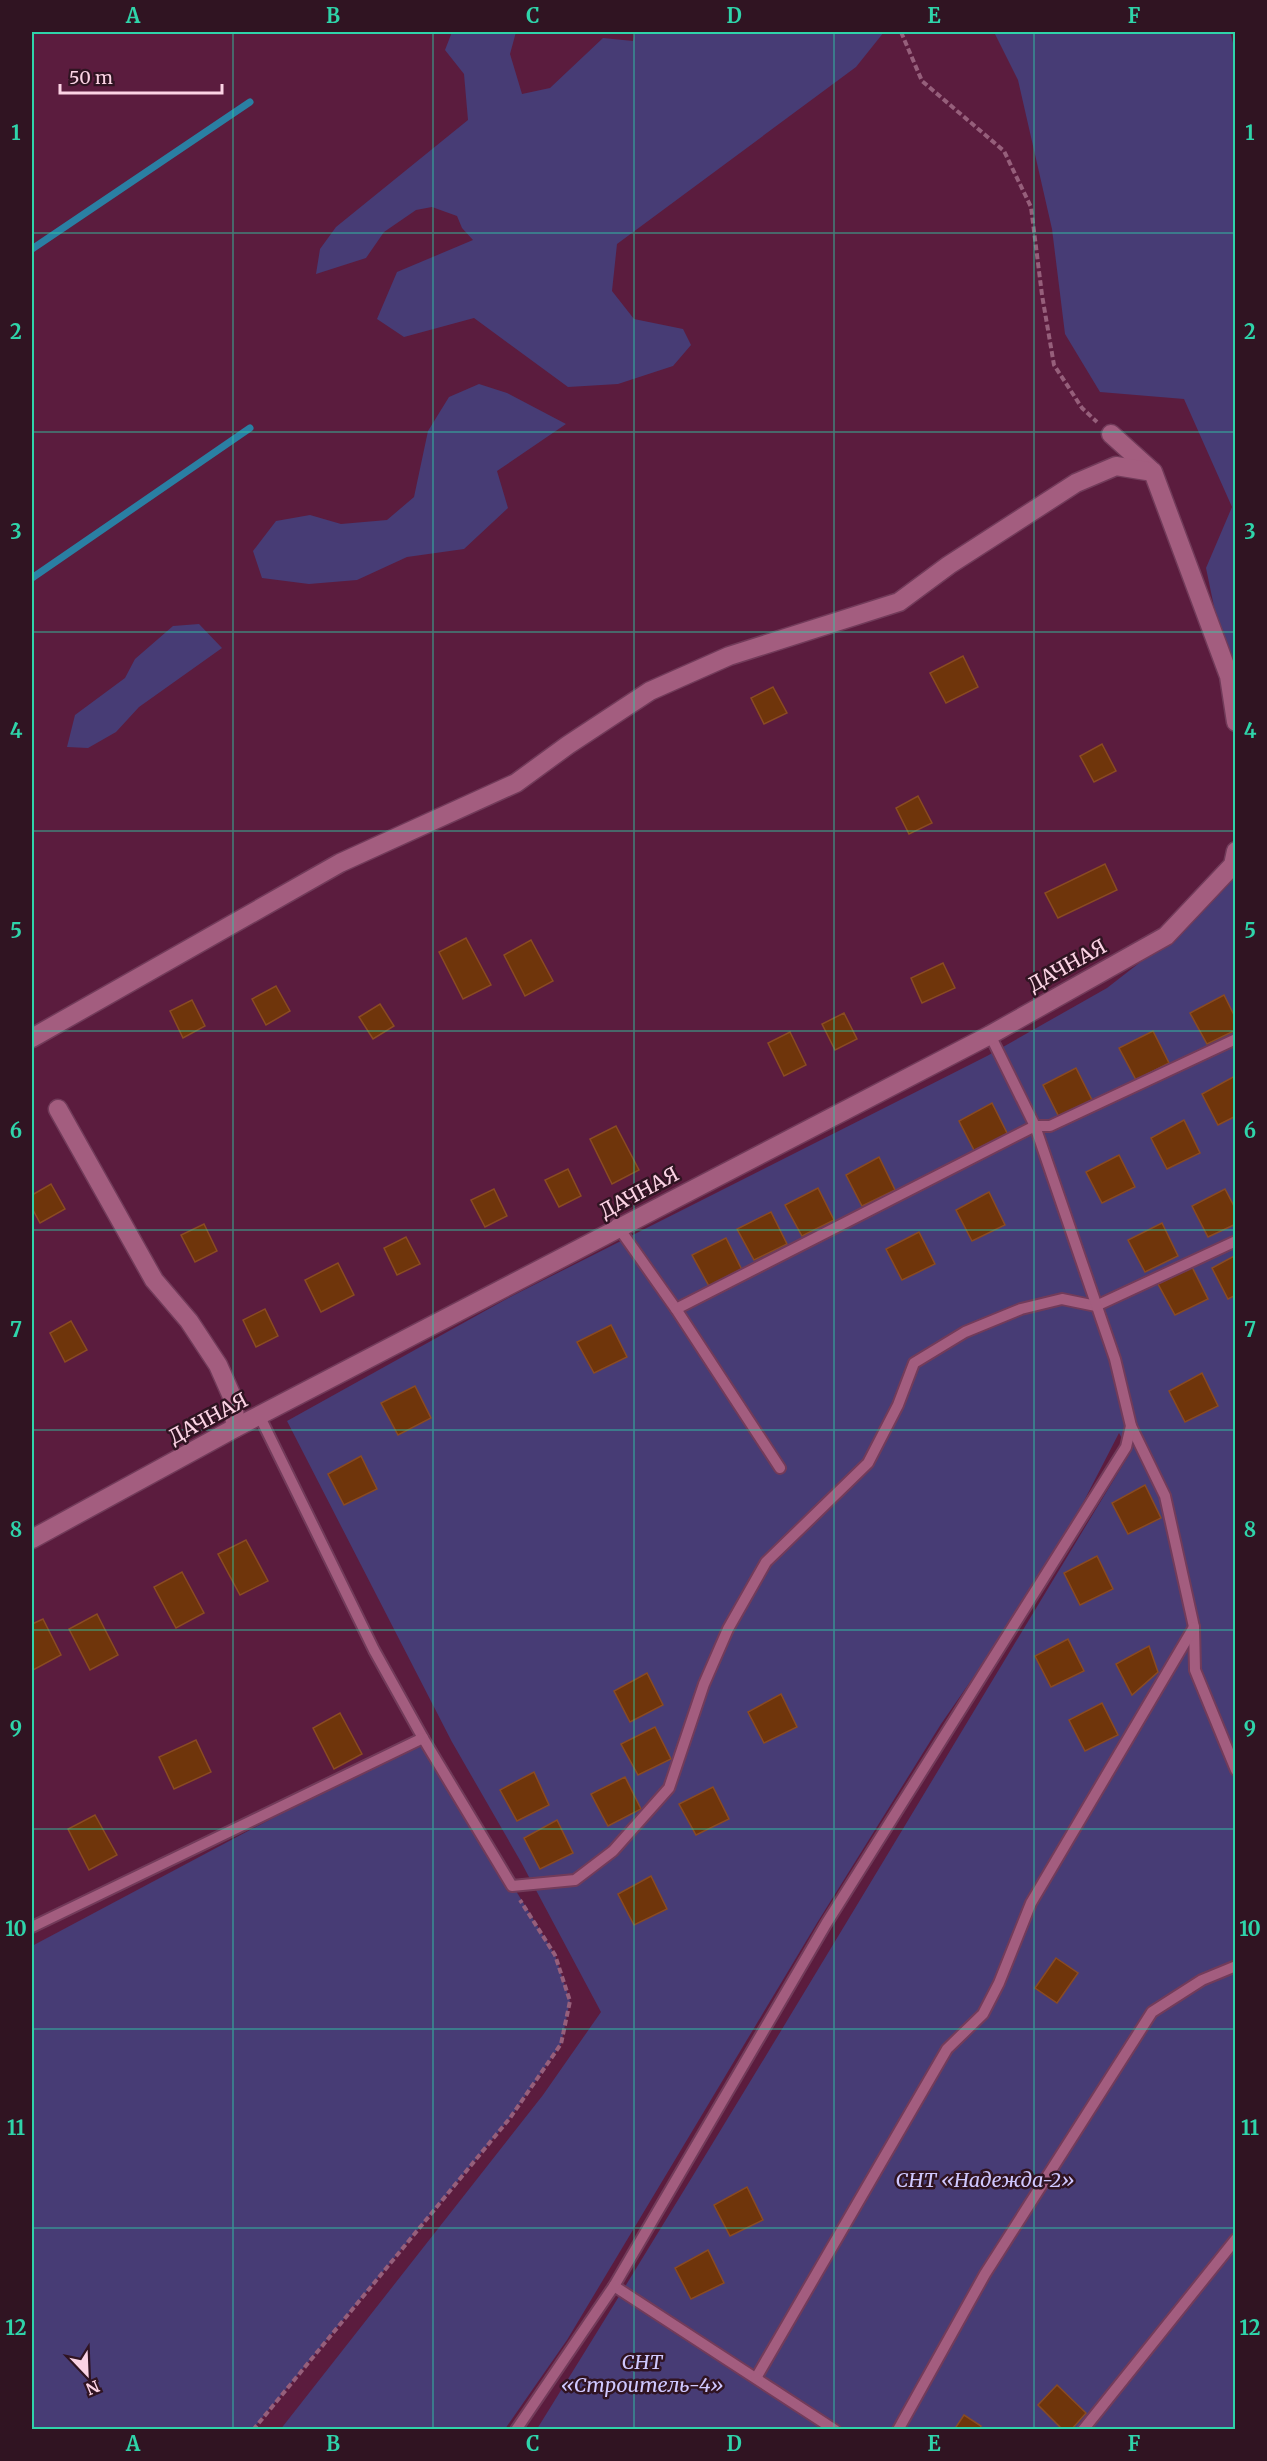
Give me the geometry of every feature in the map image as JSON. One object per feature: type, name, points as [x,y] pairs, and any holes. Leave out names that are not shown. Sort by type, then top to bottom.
[{"type":"street","points":[[1111,434],[1153,472],[1195,560],[1229,676],[1236,722]]},
{"type":"street","points":[[32,1038],[340,863],[516,783],[568,745],[650,691],[729,656],[899,602],[949,565],[1076,483],[1116,466],[1153,472]]},
{"type":"street","points":[[259,1415],[431,1313],[990,1035],[1078,988],[1166,936],[1233,865],[1236,851]]},
{"type":"street","name":"ДАЧНАЯ","points":[[32,1539],[235,1428],[990,1035]]},
{"type":"street","points":[[58,1109],[154,1280],[189,1321],[218,1365],[234,1401],[235,1428]]},
{"type":"lane","points":[[990,1035],[1035,1126],[1115,1359],[1131,1426],[1165,1496],[1194,1627],[1195,1670],[1236,1770]]},
{"type":"lane","points":[[676,1309],[1035,1126],[1050,1126],[1236,1039]]},
{"type":"lane","points":[[614,1222],[676,1309],[780,1468]]},
{"type":"lane","points":[[259,1415],[374,1650],[423,1738],[512,1886],[575,1880],[613,1851],[669,1788],[704,1684],[728,1629],[766,1562],[868,1463],[898,1405],[914,1363],[964,1332],[1020,1309],[1062,1299],[1096,1306],[1236,1241]]},
{"type":"lane","points":[[516,2430],[615,2286],[826,1924],[1126,1447],[1131,1426]]},
{"type":"lane","points":[[756,2378],[947,2049],[983,2014],[999,1983],[1031,1903],[1194,1627]]},
{"type":"lane","points":[[32,1927],[423,1738]]},
{"type":"lane","points":[[898,2430],[985,2274],[1152,2012],[1202,1980],[1236,1965]]},
{"type":"lane","points":[[1083,2430],[1236,2238]]},
{"type":"lane","points":[[615,2286],[835,2430]]},
{"type":"path","points":[[901,32],[922,81],[1004,151],[1031,207],[1054,365],[1082,408],[1111,434]]},
{"type":"path","points":[[254,2430],[510,2118],[561,2044],[570,2001],[555,1954],[512,1886]]},
{"type":"green space","points":[[452,32],[516,32],[510,54],[522,94],[550,88],[603,38],[633,41],[635,32],[884,32],[856,67],[617,244],[612,291],[634,319],[683,329],[691,345],[673,366],[618,384],[568,387],[474,318],[404,337],[377,319],[397,272],[473,240],[462,228],[457,216],[432,207],[416,210],[384,232],[366,258],[316,274],[320,249],[336,227],[468,120],[464,74],[445,50]]},
{"type":"green space","points":[[994,32],[1230,32],[1236,54],[1235,695],[1206,568],[1232,507],[1184,399],[1100,392],[1065,334],[1052,229],[1018,80]]},
{"type":"green space","points":[[479,384],[507,393],[566,424],[497,471],[508,508],[464,549],[407,557],[357,580],[309,584],[262,578],[253,551],[276,521],[310,515],[341,524],[387,520],[414,497],[428,431],[449,397]]},
{"type":"green space","points":[[199,624],[222,648],[139,707],[116,732],[88,748],[67,747],[75,715],[125,678],[135,659],[173,626]]},
{"type":"green space","name":"СНТ «Надежда-2»","points":[[1235,848],[1235,2429],[537,2429],[761,2064],[1130,1453],[1119,1433],[1051,1565],[941,1724],[817,1923],[567,2340],[505,2429],[280,2430],[543,2095],[601,2012],[521,1862],[452,1742],[287,1421],[512,1296],[987,1056],[1107,988],[1188,925]]},
{"type":"green space","points":[[423,1738],[555,1955],[570,2001],[561,2044],[510,2118],[253,2429],[32,2430],[32,1946]]},
{"type":"building","points":[[963,656],[978,687],[946,703],[930,673]]},
{"type":"building","points":[[773,687],[787,713],[764,724],[751,698]]},
{"type":"building","points":[[1102,744],[1116,771],[1094,782],[1080,756]]},
{"type":"building","points":[[918,796],[932,823],[909,834],[896,808]]},
{"type":"building","points":[[1105,864],[1117,890],[1058,918],[1045,893]]},
{"type":"building","points":[[466,938],[491,985],[463,999],[439,952]]},
{"type":"building","points":[[531,940],[553,981],[525,996],[504,955]]},
{"type":"building","points":[[943,963],[955,988],[922,1003],[911,978]]},
{"type":"building","points":[[276,986],[290,1011],[266,1025],[252,999]]},
{"type":"building","points":[[1224,995],[1236,1019],[1236,1030],[1207,1044],[1190,1013]]},
{"type":"building","points":[[192,1000],[205,1026],[183,1038],[170,1011]]},
{"type":"building","points":[[380,1004],[394,1026],[373,1039],[359,1017]]},
{"type":"building","points":[[844,1013],[857,1039],[835,1050],[822,1024]]},
{"type":"building","points":[[1153,1031],[1169,1063],[1136,1080],[1119,1048]]},
{"type":"building","points":[[790,1032],[806,1065],[784,1076],[768,1043]]},
{"type":"building","points":[[1076,1068],[1092,1100],[1059,1117],[1043,1085]]},
{"type":"building","points":[[1235,1076],[1236,1116],[1218,1125],[1202,1094]]},
{"type":"building","points":[[992,1103],[1008,1135],[975,1152],[959,1121]]},
{"type":"building","points":[[1184,1120],[1200,1153],[1167,1169],[1151,1138]]},
{"type":"building","points":[[616,1126],[639,1170],[612,1184],[590,1139]]},
{"type":"building","points":[[1119,1155],[1135,1187],[1102,1203],[1086,1172]]},
{"type":"building","points":[[879,1157],[895,1190],[862,1206],[846,1175]]},
{"type":"building","points":[[568,1169],[581,1196],[559,1207],[545,1180]]},
{"type":"building","points":[[51,1184],[65,1209],[40,1223],[32,1208],[32,1195]]},
{"type":"building","points":[[818,1188],[834,1220],[802,1236],[785,1205]]},
{"type":"building","points":[[494,1189],[507,1216],[485,1227],[471,1200]]},
{"type":"building","points":[[1225,1189],[1236,1210],[1236,1224],[1208,1237],[1192,1206]]},
{"type":"building","points":[[989,1192],[1005,1225],[972,1241],[956,1210]]},
{"type":"building","points":[[771,1212],[787,1244],[754,1260],[737,1229]]},
{"type":"building","points":[[1162,1223],[1178,1256],[1145,1272],[1128,1240]]},
{"type":"building","points":[[204,1224],[217,1251],[195,1262],[181,1235]]},
{"type":"building","points":[[919,1232],[935,1264],[902,1280],[886,1249]]},
{"type":"building","points":[[406,1237],[420,1264],[397,1275],[384,1248]]},
{"type":"building","points":[[726,1238],[742,1270],[709,1286],[692,1255]]},
{"type":"building","points":[[1236,1255],[1236,1295],[1228,1299],[1212,1268]]},
{"type":"building","points":[[338,1263],[354,1295],[321,1312],[305,1280]]},
{"type":"building","points":[[1192,1267],[1208,1299],[1175,1315],[1158,1284]]},
{"type":"building","points":[[265,1309],[278,1336],[256,1347],[243,1320]]},
{"type":"building","points":[[71,1321],[87,1350],[65,1362],[50,1333]]},
{"type":"building","points":[[611,1325],[627,1357],[594,1373],[577,1342]]},
{"type":"building","points":[[1202,1373],[1218,1406],[1185,1422],[1169,1391]]},
{"type":"building","points":[[415,1386],[431,1418],[398,1435],[381,1403]]},
{"type":"building","points":[[361,1456],[377,1489],[344,1505],[328,1474]]},
{"type":"building","points":[[1145,1485],[1161,1518],[1128,1534],[1112,1503]]},
{"type":"building","points":[[246,1540],[268,1581],[240,1595],[218,1554]]},
{"type":"building","points":[[1097,1556],[1113,1589],[1080,1605],[1064,1573]]},
{"type":"building","points":[[182,1572],[204,1613],[176,1628],[154,1587]]},
{"type":"building","points":[[97,1614],[118,1655],[90,1670],[69,1629]]},
{"type":"building","points":[[43,1619],[61,1655],[33,1670],[32,1624]]},
{"type":"building","points":[[1068,1639],[1084,1671],[1051,1687],[1035,1656]]},
{"type":"building","points":[[1149,1646],[1158,1672],[1132,1695],[1116,1664]]},
{"type":"building","points":[[647,1673],[663,1705],[630,1722],[614,1691]]},
{"type":"building","points":[[781,1694],[797,1727],[764,1743],[748,1712]]},
{"type":"building","points":[[1102,1703],[1118,1735],[1085,1751],[1069,1720]]},
{"type":"building","points":[[340,1713],[362,1754],[334,1769],[313,1728]]},
{"type":"building","points":[[655,1727],[671,1759],[638,1775],[621,1744]]},
{"type":"building","points":[[196,1740],[211,1772],[174,1789],[159,1757]]},
{"type":"building","points":[[534,1772],[549,1805],[517,1821],[500,1790]]},
{"type":"building","points":[[625,1777],[641,1809],[608,1826],[591,1794]]},
{"type":"building","points":[[713,1787],[729,1819],[696,1835],[679,1804]]},
{"type":"building","points":[[95,1815],[117,1855],[89,1870],[68,1829]]},
{"type":"building","points":[[557,1820],[573,1853],[540,1869],[524,1838]]},
{"type":"building","points":[[651,1876],[667,1909],[634,1925],[618,1894]]},
{"type":"building","points":[[1056,1958],[1078,1973],[1057,2003],[1035,1988]]},
{"type":"building","points":[[747,2187],[763,2220],[730,2236],[714,2205]]},
{"type":"building","points":[[708,2250],[724,2283],[691,2299],[675,2268]]},
{"type":"building","points":[[1057,2385],[1086,2413],[1071,2430],[1063,2430],[1038,2405]]},
{"type":"building","points":[[964,2415],[981,2426],[979,2430],[954,2430]]},
{"type":"waterway","points":[[32,249],[250,102]]},
{"type":"waterway","points":[[32,578],[250,428]]},
{"type":"park label","name":"СНТ «Строитель-4»","points":[[642,2372]]}]
